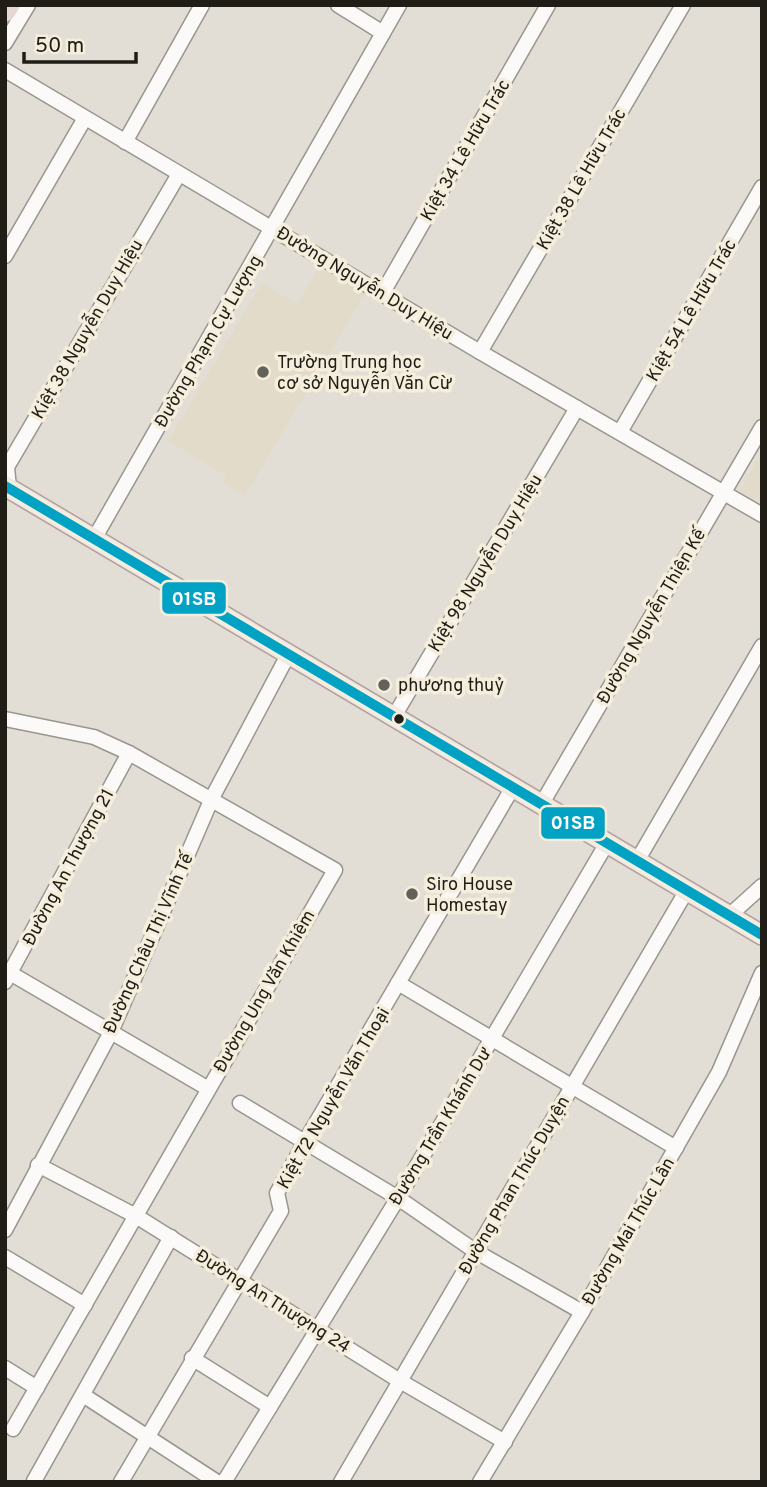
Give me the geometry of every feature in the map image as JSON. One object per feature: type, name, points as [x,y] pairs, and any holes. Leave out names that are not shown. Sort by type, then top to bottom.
[{"type":"highway","points":[[5,11],[9,5]]},
{"type":"main road","points":[[6,487],[762,935]]},
{"type":"street","points":[[5,43],[28,5]]},
{"type":"street","points":[[125,142],[202,5]]},
{"type":"street","points":[[338,5],[383,33]]},
{"type":"street","name":"Đường Phạm Cự Lượng","points":[[94,538],[399,5]]},
{"type":"street","name":"Kiệt 34 Lê Hữu Trác","points":[[382,294],[548,5]]},
{"type":"street","name":"Kiệt 38 Lê Hữu Trác","points":[[480,352],[682,5]]},
{"type":"street","name":"Đường Nguyễn Duy Hiệu","points":[[5,70],[480,352],[762,515]]},
{"type":"street","points":[[5,256],[85,118]]},
{"type":"street","name":"Kiệt 38 Nguyễn Duy Hiệu","points":[[6,487],[7,467],[179,174]]},
{"type":"street","name":"Kiệt 54 Lê Hữu Trác","points":[[620,432],[762,187]]},
{"type":"street","name":"Kiệt 98 Nguyễn Duy Hiệu","points":[[393,718],[577,408]]},
{"type":"street","name":"Đường Nguyễn Thiện Kế","points":[[541,805],[762,427]]},
{"type":"street","points":[[637,861],[762,646]]},
{"type":"street","name":"Đường Châu Thị Vĩnh Tế","points":[[5,1230],[111,1032],[212,798],[288,655]]},
{"type":"street","name":"Đường Ung Văn Khiêm","points":[[5,719],[94,737],[129,753],[335,870],[207,1088],[13,1429]]},
{"type":"street","name":"Đường An Thượng 21","points":[[8,978],[129,753]]},
{"type":"street","name":"Kiệt 72 Nguyễn Văn Thoại","points":[[121,1482],[238,1279],[281,1211],[277,1193],[306,1140],[513,787]]},
{"type":"street","name":"Đường Trần Khánh Dư","points":[[224,1482],[398,1198],[607,843]]},
{"type":"street","points":[[730,915],[762,886]]},
{"type":"street","name":"Đường Phan Thúc Duyện","points":[[341,1482],[687,890]]},
{"type":"street","name":"Đường Mai Thúc Lân","points":[[480,1482],[582,1312],[719,1072],[762,973]]},
{"type":"street","points":[[8,978],[111,1032],[207,1088]]},
{"type":"street","points":[[398,983],[676,1148]]},
{"type":"street","points":[[240,1103],[306,1140],[475,1251],[582,1312]]},
{"type":"street","name":"Đường An Thượng 24","points":[[38,1165],[136,1216],[400,1381],[505,1441]]},
{"type":"street","points":[[34,1481],[170,1237]]},
{"type":"street","points":[[5,1257],[85,1305]]},
{"type":"street","points":[[192,1358],[270,1407]]},
{"type":"street","points":[[5,1368],[37,1388]]},
{"type":"street","points":[[83,1395],[217,1482]]},
{"type":"shaded area","name":"Trường Trung học cơ sở Nguyễn Văn Cừ","points":[[322,263],[367,290],[245,496],[223,483],[227,476],[168,441],[262,283],[297,304]]},
{"type":"shaded area","points":[[762,452],[762,503],[740,491]]},
{"type":"transit line","name":"01SB","points":[[5,486],[762,935]]},
{"type":"place","name":"Trường Trung học cơ sở Nguyễn Văn Cừ","points":[[263,372]]},
{"type":"place","name":"phương thuỷ","points":[[384,685]]},
{"type":"place","name":"Siro House Homestay","points":[[412,894]]}]
